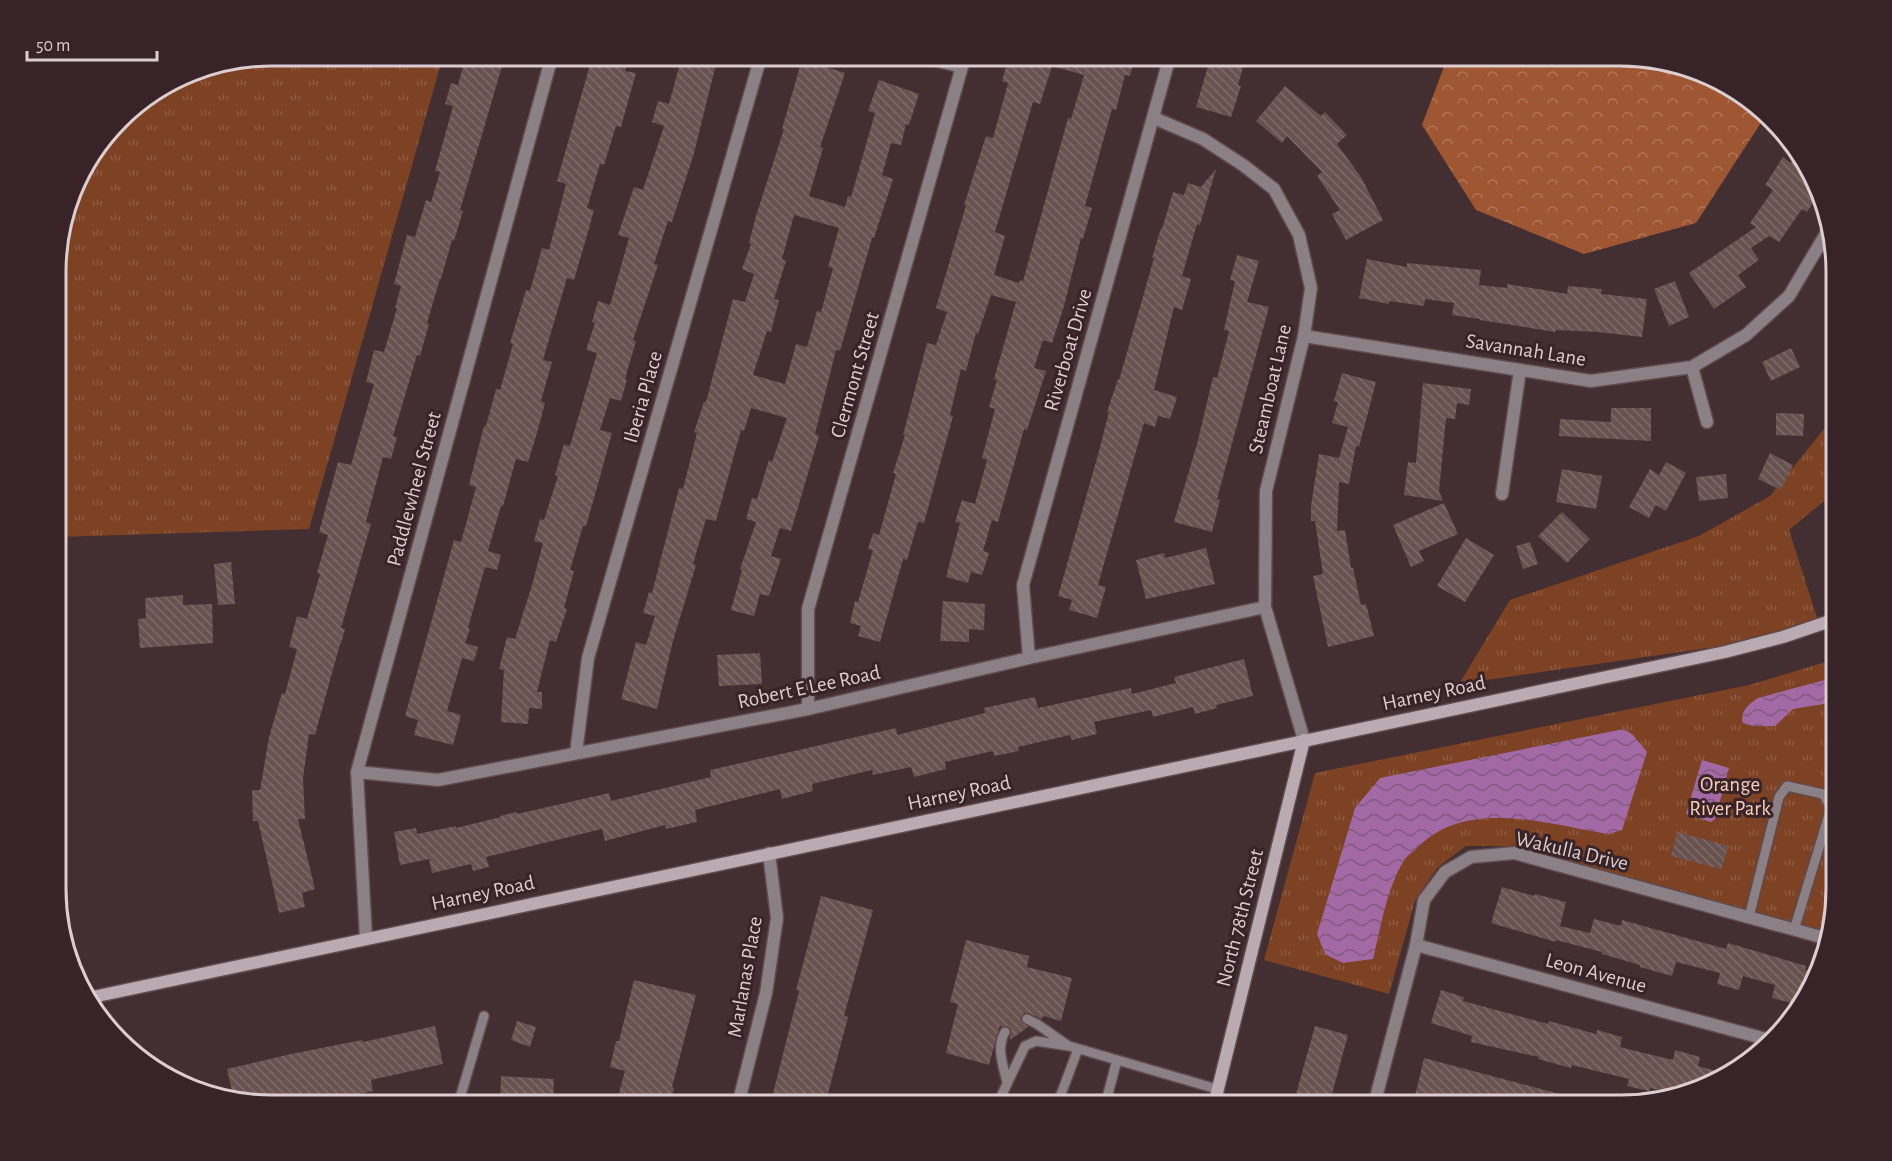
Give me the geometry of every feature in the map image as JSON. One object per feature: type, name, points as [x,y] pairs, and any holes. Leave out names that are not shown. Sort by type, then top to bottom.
[{"type":"street","name":"Paddlewheel Street","points":[[366,938],[357,772],[549,66]]},
{"type":"street","name":"Iberia Place","points":[[576,753],[588,658],[758,66]]},
{"type":"street","name":"Clermont Street","points":[[808,709],[808,609],[963,66]]},
{"type":"street","name":"Riverboat Drive","points":[[1029,658],[1023,585],[1167,66]]},
{"type":"street","name":"Steamboat Lane","points":[[1154,118],[1203,139],[1274,189],[1299,236],[1311,288],[1304,336],[1266,490],[1265,608],[1304,740]]},
{"type":"street","name":"Savannah Lane","points":[[1304,336],[1591,381],[1692,367],[1746,335],[1789,296],[1823,239]]},
{"type":"street","points":[[1692,367],[1707,422]]},
{"type":"street","points":[[1502,494],[1520,370]]},
{"type":"street","name":"Robert E Lee Road","points":[[357,772],[438,780],[808,709],[1029,658],[1265,608]]},
{"type":"street","name":"Harney Road","points":[[96,996],[1725,652],[1783,637],[1826,622]]},
{"type":"street","name":"North 78th Street","points":[[1216,1095],[1304,740]]},
{"type":"street","name":"Marlanas Place","points":[[740,1095],[766,993],[777,918],[769,853]]},
{"type":"street","name":"Wakulla Drive","points":[[1377,1095],[1416,945],[1424,900],[1445,872],[1471,857],[1514,853],[1820,937]]},
{"type":"street","name":"Leon Avenue","points":[[1416,945],[1762,1038]]},
{"type":"lane","points":[[1749,917],[1779,797],[1787,786],[1823,794],[1826,799]]},
{"type":"lane","points":[[1794,930],[1826,824]]},
{"type":"lane","points":[[461,1095],[484,1016]]},
{"type":"lane","points":[[1027,1019],[1073,1048]]},
{"type":"lane","points":[[1005,1032],[1001,1038],[1000,1048],[1007,1082]]},
{"type":"lane","points":[[1001,1095],[1025,1046],[1036,1041],[1073,1048],[1217,1089]]},
{"type":"lane","points":[[1060,1095],[1073,1048]]},
{"type":"lane","points":[[1108,1095],[1117,1060]]},
{"type":"green space","points":[[258,66],[440,66],[309,529],[66,537],[66,272],[73,219],[94,169],[117,136],[136,117],[181,87],[206,77]]},
{"type":"green space","points":[[1444,66],[1647,68],[1673,73],[1699,82],[1723,94],[1761,122],[1696,223],[1584,254],[1476,210],[1422,125]]},
{"type":"green space","points":[[1826,426],[1826,499],[1789,530],[1818,621],[1722,646],[1459,684],[1510,600],[1699,536],[1770,496]]},
{"type":"green space","name":"Orange River Park","points":[[1826,662],[1826,903],[1821,930],[1516,846],[1466,846],[1437,868],[1415,901],[1389,994],[1264,960],[1315,773],[1749,685]]},
{"type":"water","points":[[1826,680],[1826,704],[1793,709],[1775,726],[1753,726],[1743,723],[1742,715],[1758,698]]},
{"type":"water","points":[[1624,729],[1633,735],[1647,752],[1622,830],[1608,834],[1535,821],[1485,818],[1461,822],[1439,831],[1404,860],[1397,873],[1385,909],[1373,959],[1343,963],[1325,954],[1317,934],[1355,808],[1380,778]]},
{"type":"water","points":[[1702,760],[1729,768],[1715,819],[1711,822],[1686,814]]},
{"type":"building","points":[[463,66],[502,66],[460,210],[463,211],[440,279],[420,356],[417,355],[393,436],[397,437],[391,459],[383,457],[366,522],[371,524],[341,628],[345,629],[315,735],[309,734],[303,779],[305,819],[298,819],[315,889],[302,893],[305,907],[279,913],[258,821],[253,821],[252,790],[260,790],[269,737],[282,693],[285,694],[297,649],[289,647],[297,616],[307,619],[320,574],[317,573],[328,535],[319,532],[338,462],[351,465],[374,384],[366,382],[374,350],[384,352],[397,308],[395,308],[401,286],[394,284],[407,235],[415,237],[426,200],[431,202],[440,172],[435,171],[453,106],[445,104],[451,83],[458,85]]},
{"type":"building","points":[[590,66],[626,66],[625,71],[636,73],[621,127],[616,126],[604,165],[600,164],[587,208],[594,210],[590,225],[574,280],[567,278],[543,360],[552,362],[541,401],[545,403],[537,433],[528,462],[516,459],[488,551],[501,555],[497,570],[485,567],[468,628],[470,629],[465,643],[478,647],[474,661],[462,658],[447,711],[461,715],[453,745],[414,735],[418,720],[405,716],[454,540],[461,542],[476,487],[469,485],[484,426],[486,426],[496,389],[500,390],[513,344],[510,343],[526,290],[530,291],[542,248],[549,250],[566,184],[557,181]]},
{"type":"building","points":[[679,66],[716,66],[694,153],[672,222],[668,221],[654,264],[658,265],[633,340],[636,341],[621,401],[610,398],[600,430],[612,433],[586,526],[583,526],[570,570],[574,571],[564,608],[567,609],[556,642],[550,640],[537,692],[542,692],[542,709],[529,708],[528,724],[501,722],[504,670],[499,669],[507,637],[515,639],[532,585],[543,543],[534,541],[540,519],[544,520],[558,476],[555,475],[564,444],[570,446],[597,353],[586,350],[595,323],[592,322],[598,301],[610,305],[629,238],[618,235],[634,187],[643,190],[664,126],[652,122],[658,101],[669,104]]},
{"type":"building","points":[[800,66],[824,66],[845,73],[820,147],[823,148],[809,196],[845,207],[848,196],[851,197],[875,113],[868,111],[879,80],[919,94],[909,125],[906,124],[901,145],[891,143],[882,175],[893,179],[874,238],[872,238],[840,351],[836,350],[815,434],[819,436],[791,531],[780,528],[771,556],[781,559],[769,596],[760,594],[754,616],[731,610],[742,570],[740,569],[756,522],[746,519],[752,498],[757,499],[769,460],[772,462],[787,418],[751,408],[744,431],[741,430],[716,521],[706,519],[693,564],[696,565],[673,641],[657,709],[621,699],[636,642],[646,645],[655,616],[643,613],[649,592],[652,593],[679,488],[683,489],[697,433],[694,432],[704,402],[706,402],[733,299],[745,302],[754,274],[742,269],[751,244],[749,243],[756,216],[784,129],[782,129]],"holes":[[[794,215],[839,228],[828,267],[833,268],[821,312],[817,311],[807,347],[796,344],[785,384],[753,375],[767,331],[771,332],[779,300],[774,299],[786,261],[782,259]]]},
{"type":"building","points":[[1006,66],[1052,66],[1132,66],[1130,76],[1125,75],[1116,110],[1112,109],[1085,206],[1092,208],[1083,239],[1081,238],[1052,343],[1043,340],[1034,368],[1046,371],[1027,430],[1024,429],[998,522],[992,520],[983,551],[989,553],[982,575],[971,572],[968,583],[946,577],[960,523],[955,522],[962,500],[975,504],[987,460],[982,458],[995,409],[989,407],[997,380],[994,379],[1016,302],[991,295],[978,334],[976,333],[966,371],[961,369],[950,415],[953,416],[924,523],[918,522],[907,560],[903,559],[880,642],[858,636],[861,626],[850,623],[855,601],[858,602],[873,550],[868,549],[873,533],[879,535],[927,343],[936,345],[947,312],[936,308],[966,205],[964,205],[986,136],[993,138],[1008,83],[1002,81]],"holes":[[[1052,66],[1084,75],[1071,119],[1068,118],[1023,281],[1020,280],[1019,283],[994,275],[1005,236],[995,232],[1033,102],[1040,104]]]},
{"type":"building","points":[[1208,66],[1243,66],[1238,85],[1241,86],[1231,117],[1196,107]]},
{"type":"building","points":[[1285,86],[1321,116],[1325,112],[1347,135],[1337,144],[1361,177],[1383,220],[1346,240],[1332,214],[1340,210],[1317,176],[1322,172],[1287,136],[1282,143],[1256,121]]},
{"type":"building","points":[[1783,157],[1791,163],[1792,161],[1798,169],[1813,202],[1807,212],[1802,209],[1779,242],[1769,236],[1751,248],[1759,260],[1738,275],[1746,287],[1714,309],[1689,273],[1756,227],[1750,223],[1773,190],[1765,185]]},
{"type":"building","points":[[1216,169],[1182,276],[1191,279],[1182,310],[1174,307],[1154,390],[1177,397],[1170,419],[1158,416],[1155,427],[1144,423],[1098,585],[1106,587],[1097,618],[1069,610],[1072,600],[1058,596],[1099,451],[1109,412],[1107,412],[1119,380],[1154,258],[1152,258],[1173,192],[1184,195],[1188,183],[1201,187]]},
{"type":"building","points":[[1237,255],[1259,261],[1247,302],[1269,307],[1217,499],[1220,500],[1212,532],[1174,522],[1197,444],[1213,377],[1217,378],[1229,331],[1224,330],[1235,281],[1230,280]]},
{"type":"building","points":[[1367,259],[1407,267],[1407,263],[1481,270],[1479,285],[1507,288],[1507,284],[1567,294],[1568,286],[1602,289],[1601,294],[1647,299],[1642,337],[1598,332],[1556,330],[1555,332],[1480,320],[1452,315],[1454,303],[1425,299],[1424,306],[1389,301],[1389,304],[1359,298]]},
{"type":"building","points":[[1675,281],[1689,317],[1669,326],[1654,289]]},
{"type":"building","points":[[1791,348],[1800,367],[1771,381],[1762,362]]},
{"type":"building","points":[[1342,373],[1376,382],[1359,447],[1356,446],[1349,484],[1339,482],[1337,531],[1345,530],[1351,568],[1353,568],[1361,605],[1366,604],[1374,636],[1328,647],[1313,576],[1323,574],[1315,521],[1311,521],[1311,506],[1319,454],[1339,458],[1348,427],[1332,423],[1338,402],[1334,401]]},
{"type":"building","points":[[1423,383],[1471,389],[1469,405],[1457,403],[1455,419],[1446,418],[1439,491],[1443,501],[1404,495],[1408,462],[1416,463]]},
{"type":"building","points":[[1611,408],[1651,408],[1651,441],[1559,436],[1560,419],[1611,422]]},
{"type":"building","points":[[1776,413],[1804,414],[1803,436],[1776,435]]},
{"type":"building","points":[[1770,453],[1793,465],[1781,490],[1758,479]]},
{"type":"building","points":[[1666,462],[1686,473],[1666,511],[1656,505],[1649,518],[1629,507],[1650,469],[1659,475]]},
{"type":"building","points":[[1562,469],[1602,476],[1596,509],[1556,502]]},
{"type":"building","points":[[1726,474],[1728,498],[1699,501],[1696,477]]},
{"type":"building","points":[[1444,503],[1458,534],[1419,551],[1424,561],[1411,567],[1393,525]]},
{"type":"building","points":[[1562,512],[1590,539],[1567,563],[1538,536]]},
{"type":"building","points":[[1466,538],[1494,555],[1465,602],[1437,586]]},
{"type":"building","points":[[1530,542],[1538,564],[1523,569],[1516,546]]},
{"type":"building","points":[[1206,548],[1215,584],[1146,599],[1136,560],[1164,553],[1165,558]]},
{"type":"building","points":[[231,562],[235,604],[218,605],[214,564]]},
{"type":"building","points":[[183,595],[183,605],[212,604],[213,643],[140,648],[138,619],[146,618],[145,598]]},
{"type":"building","points":[[943,601],[985,604],[984,630],[969,629],[969,642],[940,641]]},
{"type":"building","points":[[760,653],[762,684],[719,686],[717,655]]},
{"type":"building","points":[[1244,659],[1253,696],[1216,705],[1217,708],[1195,714],[1193,707],[1153,717],[1151,710],[1094,722],[1097,734],[1072,740],[1070,735],[1018,747],[1019,751],[994,756],[993,751],[945,762],[946,769],[914,777],[911,767],[873,775],[872,770],[812,784],[813,791],[782,799],[780,789],[695,810],[697,822],[666,829],[665,825],[605,841],[602,829],[486,857],[489,867],[473,871],[471,864],[432,873],[429,859],[400,865],[394,832],[416,828],[417,834],[456,826],[456,828],[516,812],[517,814],[609,793],[611,801],[711,777],[710,770],[896,728],[897,735],[985,713],[984,708],[1035,697],[1038,708],[1131,688],[1132,694],[1176,683],[1174,677]]},
{"type":"building","points":[[1677,832],[1729,846],[1721,869],[1671,856]]},
{"type":"building","points":[[1502,887],[1566,902],[1560,926],[1590,933],[1594,919],[1621,926],[1622,920],[1726,949],[1728,943],[1806,966],[1805,970],[1808,971],[1792,1003],[1772,998],[1775,985],[1743,976],[1739,990],[1717,984],[1720,973],[1676,962],[1672,976],[1602,954],[1602,952],[1556,940],[1556,942],[1491,923]]},
{"type":"building","points":[[821,896],[873,910],[844,1016],[848,1017],[828,1095],[773,1095],[799,991],[796,990]]},
{"type":"building","points":[[966,940],[1029,956],[1027,967],[1072,978],[1061,1021],[1044,1016],[1041,1019],[1024,1013],[1020,1020],[1028,1027],[1010,1040],[1011,1029],[1000,1025],[989,1065],[946,1053],[958,1004],[950,1002]]},
{"type":"building","points":[[634,980],[696,995],[672,1087],[674,1088],[672,1095],[618,1095],[625,1071],[610,1067],[616,1041],[619,1041]]},
{"type":"building","points":[[1441,990],[1464,997],[1463,1001],[1548,1024],[1549,1021],[1596,1034],[1597,1030],[1622,1037],[1620,1047],[1673,1060],[1675,1050],[1700,1057],[1698,1066],[1716,1071],[1686,1084],[1661,1091],[1650,1088],[1649,1091],[1627,1086],[1629,1079],[1572,1065],[1571,1068],[1538,1059],[1539,1057],[1471,1042],[1472,1036],[1431,1023]]},
{"type":"building","points":[[517,1021],[536,1027],[530,1047],[511,1040]]},
{"type":"building","points":[[435,1026],[443,1064],[371,1080],[373,1091],[354,1095],[272,1095],[232,1090],[227,1069],[291,1054],[362,1040],[363,1042]]},
{"type":"building","points":[[1315,1026],[1348,1035],[1332,1095],[1296,1095]]},
{"type":"building","points":[[1424,1058],[1563,1095],[1415,1095]]},
{"type":"building","points":[[501,1076],[554,1079],[553,1095],[500,1095]]}]
